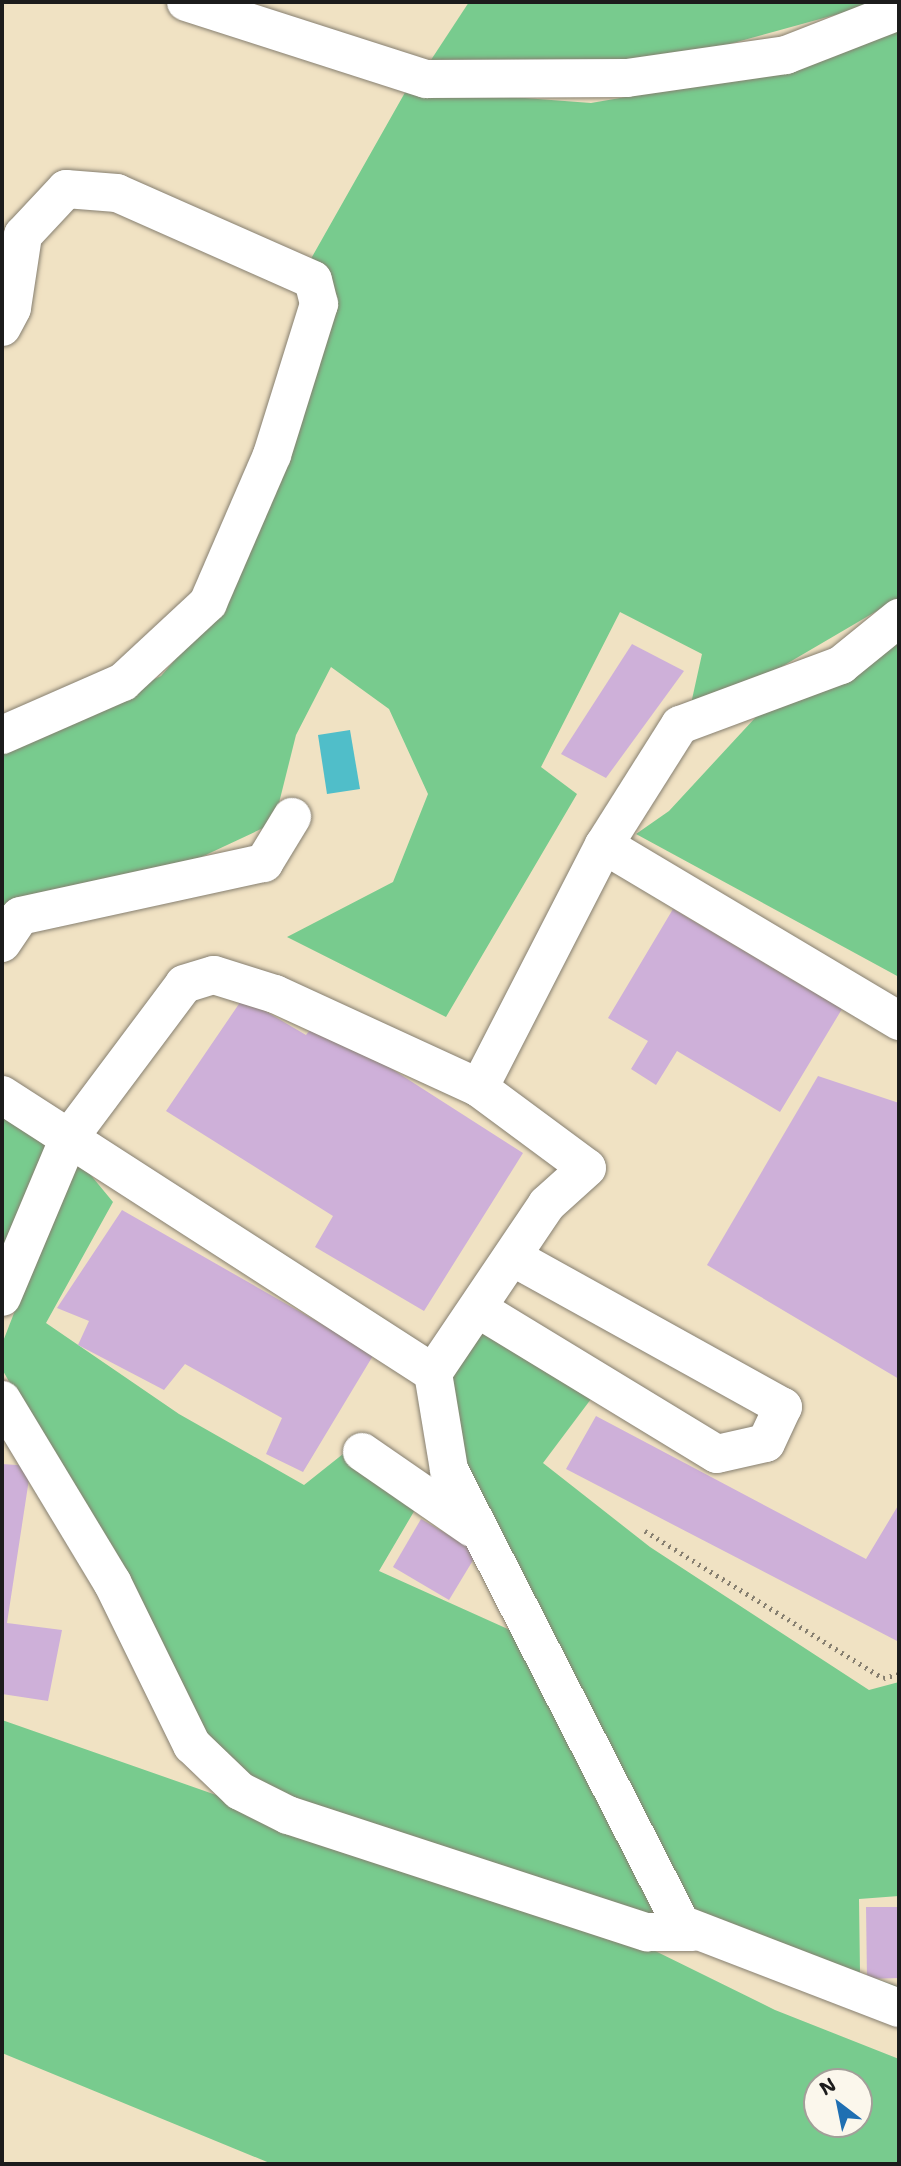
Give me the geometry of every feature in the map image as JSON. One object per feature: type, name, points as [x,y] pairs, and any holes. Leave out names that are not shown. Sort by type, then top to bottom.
[{"type":"lane","points":[[186,2],[426,79],[627,78],[786,55],[899,11]]},
{"type":"lane","points":[[2,327],[12,308],[23,235],[66,189],[117,193],[313,280],[319,304],[272,455],[208,603],[123,682],[2,735]]},
{"type":"lane","points":[[479,1088],[604,845],[680,725],[841,665],[899,618]]},
{"type":"lane","points":[[2,943],[20,916],[264,863],[292,817]]},
{"type":"lane","points":[[604,845],[899,1021]]},
{"type":"lane","points":[[2,1297],[69,1138],[184,984],[214,975],[275,994],[479,1088],[587,1168],[547,1204],[481,1310],[433,1373],[449,1471],[673,1912],[693,1932]]},
{"type":"lane","points":[[2,1095],[433,1373]]},
{"type":"lane","points":[[481,1310],[717,1454],[766,1443],[783,1407],[514,1258]]},
{"type":"lane","points":[[2,1400],[112,1582],[192,1745],[240,1791],[288,1815],[647,1932],[693,1932],[899,2008]]},
{"type":"lane","points":[[362,1452],[483,1536]]},
{"type":"path","points":[[645,1531],[883,1678],[899,1674]]},
{"type":"green space","points":[[469,2],[882,2],[664,62],[427,66]]},
{"type":"green space","points":[[899,23],[899,598],[687,722],[702,654],[620,612],[541,767],[577,794],[446,1017],[287,937],[393,882],[428,794],[389,709],[331,667],[296,735],[274,823],[180,867],[2,922],[2,753],[161,676],[228,599],[332,288],[308,264],[407,89],[591,103],[812,65]]},
{"type":"green space","points":[[899,626],[899,977],[636,834],[669,811],[766,706]]},
{"type":"green space","points":[[2,1111],[52,1150],[2,1258]]},
{"type":"green space","points":[[75,1156],[113,1202],[46,1323],[179,1414],[304,1485],[343,1454],[416,1508],[379,1571],[519,1634],[658,1922],[265,1788],[217,1753],[2,1369],[2,1344]]},
{"type":"green space","points":[[484,1323],[594,1395],[543,1463],[650,1547],[869,1690],[899,1682],[899,1896],[859,1899],[860,1973],[899,1987],[899,2021],[690,1926],[457,1465],[443,1376]]},
{"type":"green space","points":[[2,1720],[639,1943],[775,2010],[899,2059],[899,2164],[272,2164],[2,2053]]},
{"type":"water","points":[[350,730],[360,789],[327,794],[318,735]]},
{"type":"building","points":[[632,644],[684,671],[606,778],[561,754]]},
{"type":"building","points":[[673,909],[842,1009],[780,1112],[677,1051],[656,1085],[631,1069],[648,1041],[608,1018]]},
{"type":"building","points":[[243,998],[306,1035],[317,1021],[523,1153],[424,1311],[315,1247],[333,1216],[166,1111]]},
{"type":"building","points":[[818,1076],[899,1103],[899,1379],[707,1265]]},
{"type":"building","points":[[122,1210],[374,1354],[303,1472],[266,1454],[282,1418],[185,1364],[164,1390],[78,1345],[89,1321],[57,1308]]},
{"type":"building","points":[[596,1416],[866,1559],[899,1504],[899,1642],[566,1469]]},
{"type":"building","points":[[2,1464],[31,1466],[7,1623],[62,1630],[48,1701],[2,1694]]},
{"type":"building","points":[[421,1519],[478,1552],[449,1600],[393,1567]]},
{"type":"building","points":[[866,1907],[899,1907],[899,1978],[867,1979]]}]
